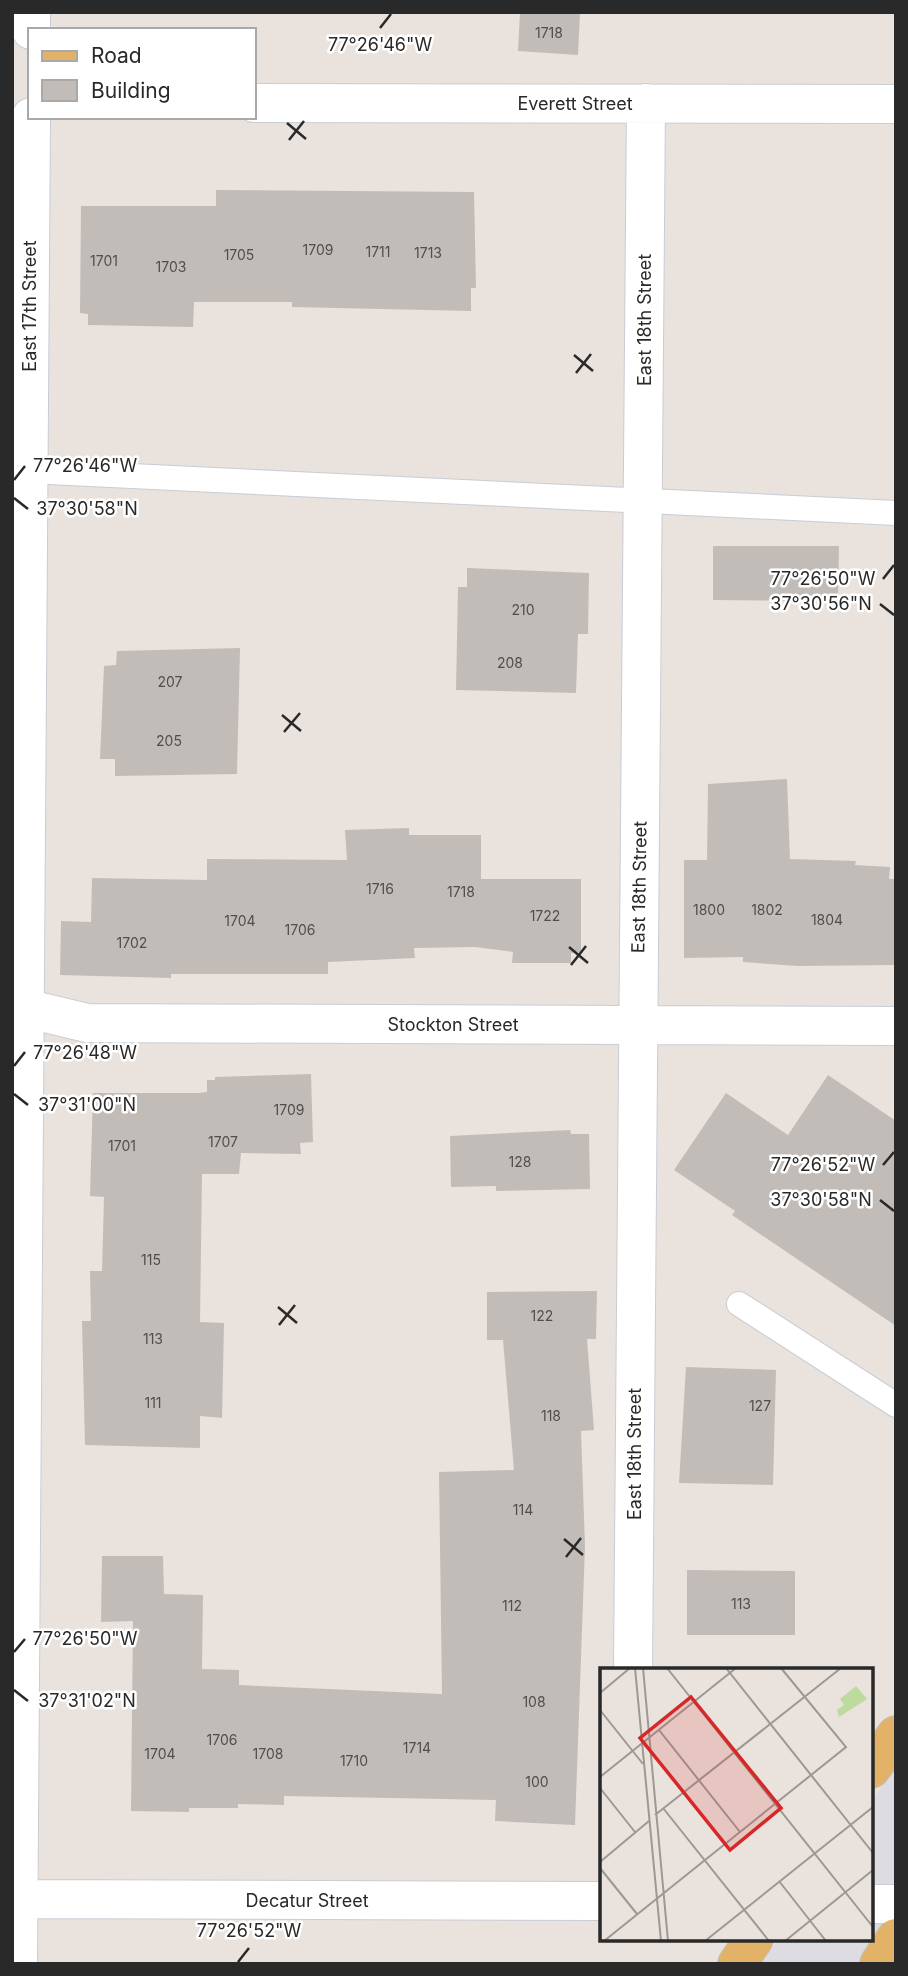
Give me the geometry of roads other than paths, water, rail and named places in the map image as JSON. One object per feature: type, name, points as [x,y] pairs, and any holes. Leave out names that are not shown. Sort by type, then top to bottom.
[{"type":"main road","points":[[873,1766],[896,1735]]},
{"type":"main road","points":[[878,1964],[896,1938]]},
{"type":"main road","points":[[737,1964],[753,1941]]},
{"type":"street","name":"Everett Street","points":[[256,103],[896,104]]},
{"type":"street","name":"East 18th Street","points":[[633,1668],[646,103]]},
{"type":"street","name":"East 17th Street","points":[[18,1964],[15,1899],[18,1006],[28,471],[30,119]]},
{"type":"street","name":"Stockton Street","points":[[18,1006],[87,1023],[896,1026]]},
{"type":"street","name":"Decatur Street","points":[[15,1899],[600,1901]]},
{"type":"street","points":[[873,1904],[896,1903]]},
{"type":"lane","points":[[28,471],[896,513]]},
{"type":"lane","points":[[739,1304],[896,1405]]}]
